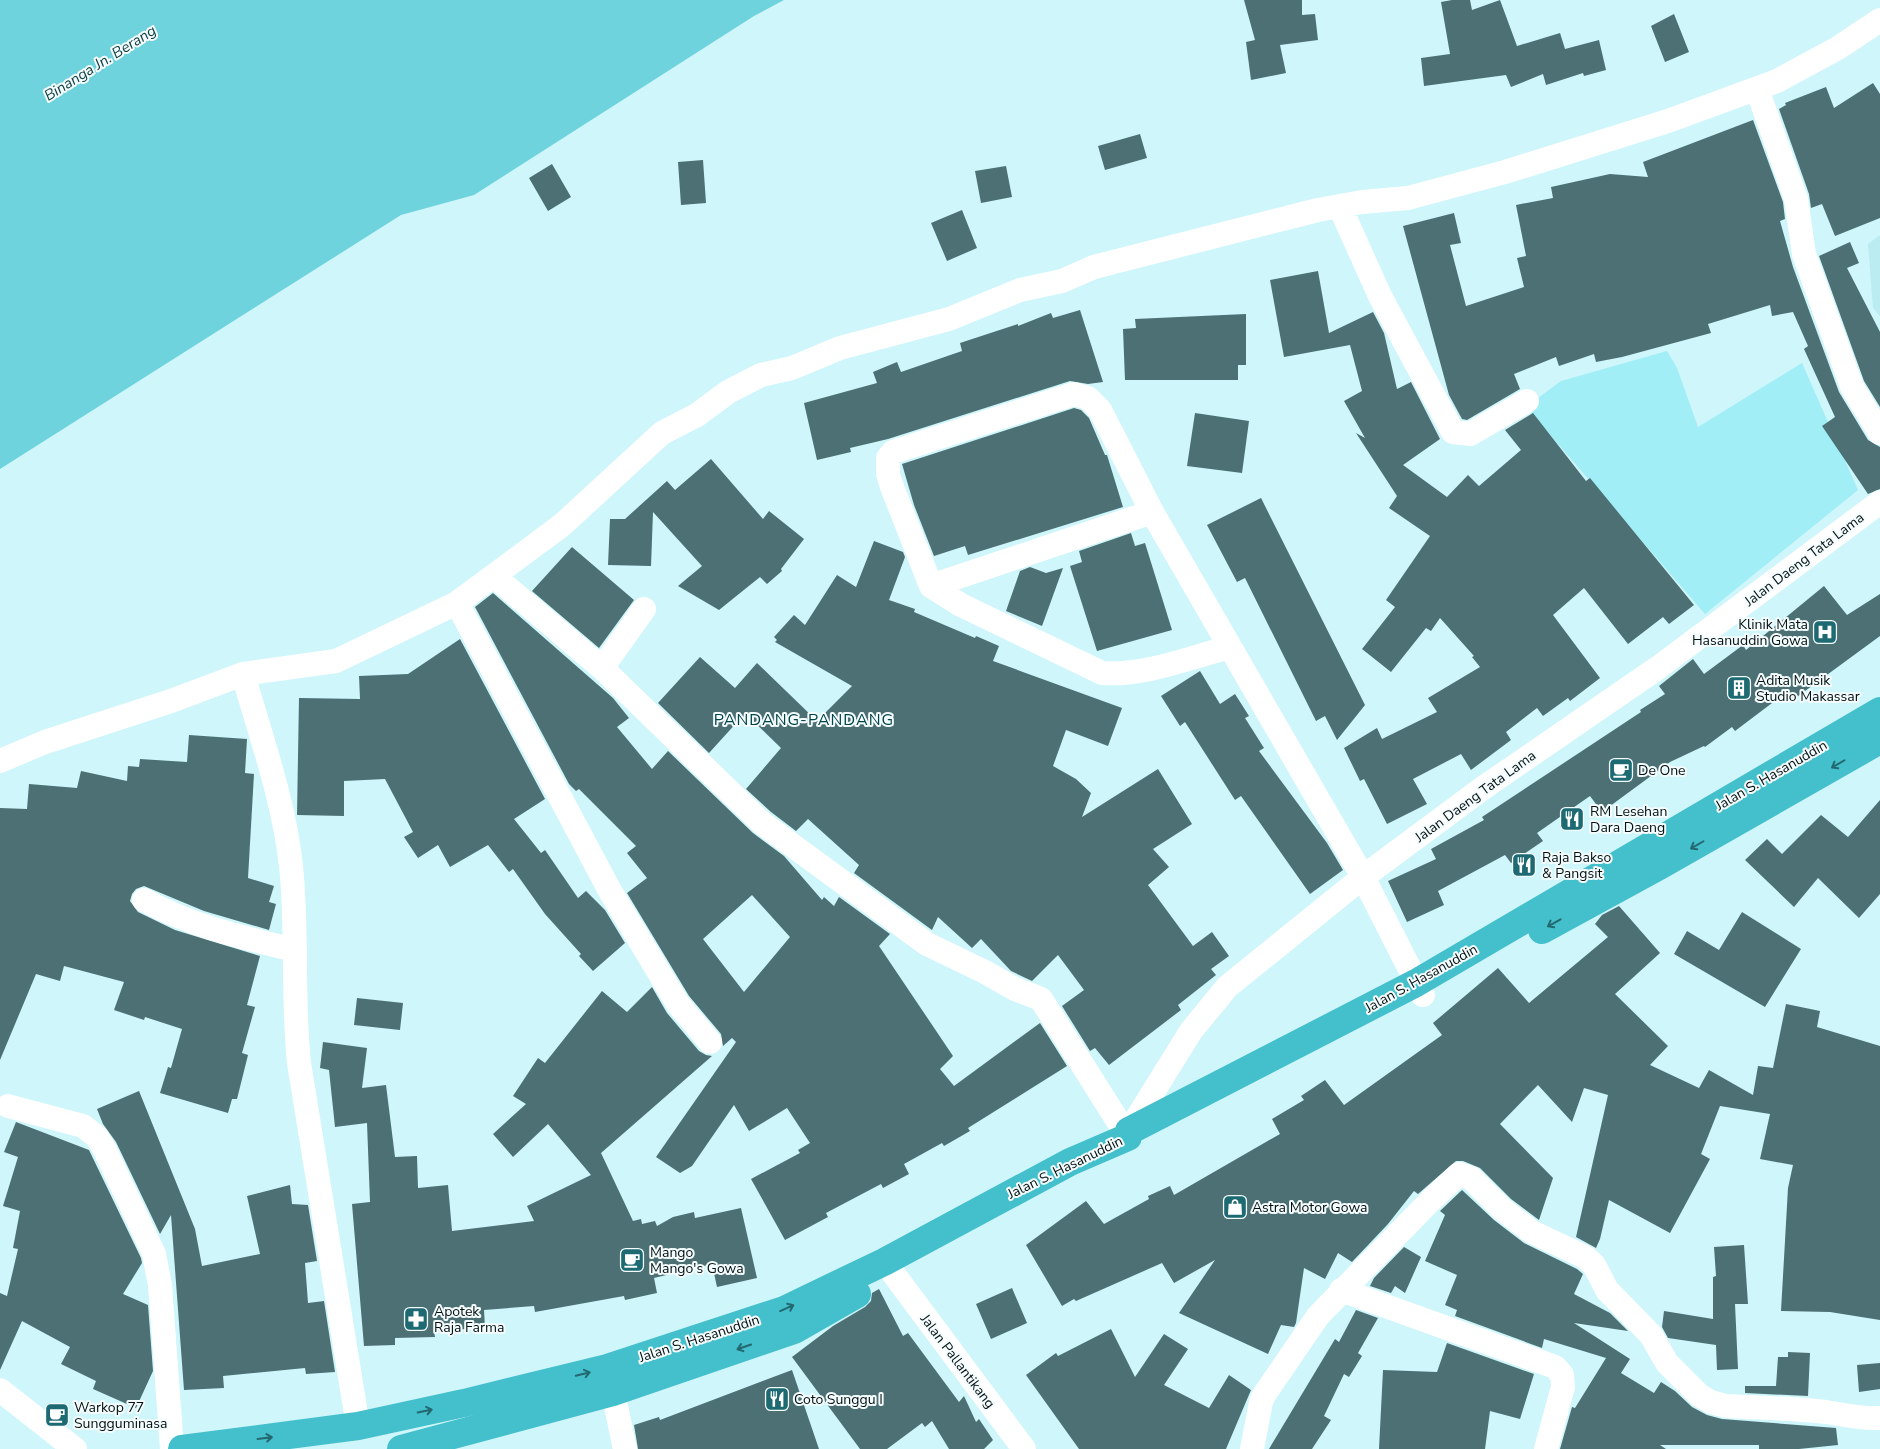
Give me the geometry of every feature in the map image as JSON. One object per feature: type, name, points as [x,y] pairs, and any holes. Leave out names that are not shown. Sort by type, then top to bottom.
[{"type":"highway","name":"Jalan S. Hasanuddin","points":[[1419,989],[1880,711]]},
{"type":"highway","name":"Jalan S. Hasanuddin","points":[[415,1448],[613,1392],[794,1330],[1003,1206],[1070,1162],[1130,1137],[1653,870],[1880,740]]},
{"type":"highway","name":"Jalan S. Hasanuddin","points":[[182,1449],[358,1426],[608,1368],[784,1310],[1003,1206]]},
{"type":"street","points":[[0,760],[45,742],[171,701],[244,674],[336,661],[458,603],[562,525],[662,432],[697,415],[728,392],[761,375],[792,368],[864,341],[949,319],[1020,290],[1062,281],[1094,267],[1318,210],[1362,202],[1408,198],[1505,172],[1699,111],[1777,81],[1838,48],[1880,20]]},
{"type":"street","points":[[1757,89],[1796,199],[1800,234],[1806,260],[1852,387],[1880,433]]},
{"type":"street","points":[[1340,207],[1380,296],[1453,432],[1470,434],[1527,401]]},
{"type":"street","points":[[1230,647],[1139,671],[1122,674],[1102,673],[961,605],[931,586],[888,474],[888,458],[892,452],[1074,394],[1088,398],[1100,410],[1152,512],[1363,877],[1419,989]]},
{"type":"street","name":"Jalan Daeng Tata Lama","points":[[1130,1137],[1191,1031],[1227,987],[1363,877],[1483,788],[1659,667],[1880,502]]},
{"type":"street","points":[[931,586],[1152,512]]},
{"type":"street","points":[[495,577],[602,668],[770,828],[926,944],[1040,1000],[1130,1137]]},
{"type":"street","points":[[458,603],[610,891],[678,1004],[710,1042]]},
{"type":"street","points":[[602,668],[644,609]]},
{"type":"street","points":[[244,674],[284,823],[291,865],[296,1034],[299,1064],[358,1426]]},
{"type":"street","points":[[144,900],[171,915],[204,928],[295,950]]},
{"type":"street","points":[[8,1106],[82,1126],[96,1136],[143,1229],[154,1254],[160,1285],[172,1449]]},
{"type":"street","points":[[1252,1449],[1260,1402],[1318,1316],[1341,1290],[1459,1174],[1472,1178],[1502,1209],[1532,1232],[1585,1257],[1594,1265],[1607,1290],[1651,1335],[1667,1363],[1699,1395],[1711,1402],[1726,1406],[1828,1412],[1844,1417],[1867,1419],[1880,1418]]},
{"type":"street","name":"Jalan Pallantikang","points":[[892,1273],[1024,1449]]},
{"type":"street","points":[[1341,1290],[1555,1367],[1562,1375],[1563,1387],[1546,1449]]},
{"type":"street","points":[[0,1390],[75,1449]]},
{"type":"street","points":[[613,1392],[625,1449]]},
{"type":"shaded area","points":[[1880,235],[1880,316],[1873,308],[1868,244]]},
{"type":"shaded area","points":[[1667,351],[1677,368],[1698,427],[1802,363],[1858,490],[1705,614],[1526,407],[1561,381]]},
{"type":"water","name":"Binanga Jn. Berang","points":[[0,0],[784,0],[754,16],[474,195],[401,215],[0,469]]},
{"type":"building","points":[[1244,0],[1302,0],[1302,15],[1315,14],[1318,40],[1280,45],[1286,73],[1251,80],[1246,42],[1255,40]]},
{"type":"building","points":[[1470,0],[1472,10],[1500,0],[1517,46],[1560,33],[1565,49],[1599,40],[1606,70],[1584,76],[1583,73],[1546,85],[1543,74],[1511,87],[1506,75],[1424,86],[1421,58],[1450,54],[1441,2]]},
{"type":"building","points":[[1674,14],[1689,52],[1665,62],[1651,26]]},
{"type":"building","points":[[1873,83],[1880,94],[1880,218],[1835,236],[1822,204],[1811,208],[1809,194],[1779,109],[1786,105],[1785,103],[1826,87],[1834,108]]},
{"type":"building","points":[[1753,120],[1783,202],[1785,219],[1780,221],[1793,267],[1839,392],[1868,440],[1880,447],[1880,489],[1868,494],[1822,426],[1835,417],[1804,349],[1808,346],[1793,312],[1772,316],[1770,305],[1708,324],[1711,333],[1622,357],[1596,362],[1594,354],[1559,366],[1556,357],[1514,374],[1520,389],[1467,420],[1462,419],[1449,395],[1403,226],[1454,213],[1461,243],[1450,245],[1466,306],[1524,287],[1517,258],[1526,256],[1516,205],[1553,198],[1551,187],[1610,174],[1648,177],[1643,162]]},
{"type":"building","points":[[1140,134],[1147,158],[1105,170],[1098,146]]},
{"type":"building","points":[[703,160],[706,203],[681,205],[678,162]]},
{"type":"building","points":[[552,164],[571,197],[548,211],[529,178]]},
{"type":"building","points":[[1006,166],[1012,197],[981,203],[975,171]]},
{"type":"building","points":[[962,210],[977,248],[947,261],[931,223]]},
{"type":"building","points":[[1850,242],[1859,263],[1847,268],[1880,332],[1880,407],[1864,381],[1819,256]]},
{"type":"building","points":[[1318,271],[1329,333],[1373,312],[1384,333],[1397,389],[1411,382],[1440,439],[1403,465],[1447,497],[1468,475],[1479,486],[1521,450],[1505,430],[1533,413],[1586,481],[1590,478],[1694,605],[1669,624],[1663,617],[1628,644],[1584,588],[1553,615],[1600,678],[1570,701],[1568,698],[1543,716],[1537,708],[1506,732],[1511,740],[1471,770],[1461,754],[1413,779],[1427,804],[1387,824],[1364,779],[1360,781],[1344,748],[1377,728],[1382,739],[1437,712],[1428,698],[1480,667],[1472,657],[1474,656],[1440,618],[1431,631],[1426,628],[1391,672],[1362,649],[1395,607],[1386,600],[1430,536],[1389,508],[1397,496],[1356,433],[1365,438],[1344,401],[1362,391],[1350,345],[1284,357],[1270,280]]},
{"type":"building","points":[[1080,310],[1103,382],[1088,384],[1070,381],[888,439],[850,448],[851,452],[817,460],[804,403],[877,383],[873,372],[897,362],[901,372],[962,351],[960,343],[1018,324],[1018,326],[1051,313],[1053,318]]},
{"type":"building","points":[[1246,314],[1246,365],[1238,365],[1238,380],[1125,380],[1123,329],[1136,328],[1135,319]]},
{"type":"building","points":[[1074,408],[1081,410],[1089,418],[1105,455],[1107,455],[1123,507],[968,555],[965,546],[934,556],[914,505],[902,464]]},
{"type":"building","points":[[1195,413],[1249,421],[1242,473],[1187,466]]},
{"type":"building","points":[[711,459],[763,519],[769,511],[804,539],[781,569],[782,571],[767,584],[760,577],[719,610],[678,586],[702,566],[653,512],[651,566],[608,565],[610,519],[625,519],[667,481],[675,490]]},
{"type":"building","points":[[1261,498],[1365,705],[1337,740],[1325,716],[1316,721],[1245,578],[1237,582],[1207,525]]},
{"type":"building","points":[[1131,533],[1135,546],[1145,543],[1172,630],[1097,651],[1070,566],[1082,562],[1079,551]]},
{"type":"building","points":[[874,541],[903,552],[905,557],[889,600],[915,609],[914,612],[975,638],[976,636],[999,646],[993,661],[1122,708],[1108,746],[1066,730],[1053,766],[1076,779],[1091,793],[1082,817],[1158,769],[1192,824],[1153,849],[1169,867],[1148,885],[1193,946],[1212,932],[1229,956],[1211,969],[1216,975],[1178,1005],[1181,1010],[1109,1065],[1095,1048],[1090,1051],[1062,1006],[1084,990],[1058,955],[1032,981],[1011,971],[981,939],[972,948],[938,917],[932,930],[854,873],[859,865],[808,819],[796,831],[771,812],[746,789],[781,748],[747,715],[742,722],[739,720],[709,753],[658,703],[700,657],[735,688],[757,663],[817,721],[852,686],[775,642],[777,640],[774,637],[794,615],[805,625],[837,575],[856,587]]},
{"type":"building","points":[[572,547],[634,600],[599,648],[532,591]]},
{"type":"building","points":[[1030,567],[1046,573],[1063,568],[1042,626],[1006,611],[1020,571]]},
{"type":"building","points":[[1824,586],[1847,615],[1880,594],[1880,636],[1790,702],[1784,694],[1735,731],[1732,727],[1705,747],[1670,762],[1602,812],[1590,796],[1537,833],[1543,841],[1511,863],[1505,855],[1438,891],[1444,905],[1407,922],[1388,881],[1436,859],[1431,849],[1484,820],[1482,817],[1641,712],[1640,710],[1665,694],[1659,686],[1693,659],[1704,674],[1743,645],[1746,650]]},
{"type":"building","points":[[493,593],[613,698],[629,718],[617,727],[652,769],[668,751],[753,833],[784,856],[822,900],[824,897],[834,906],[839,897],[890,934],[879,946],[953,1056],[940,1069],[954,1086],[1040,1023],[1067,1066],[968,1128],[970,1131],[944,1146],[942,1143],[904,1164],[909,1174],[883,1188],[881,1184],[826,1213],[828,1217],[785,1240],[751,1179],[800,1153],[798,1150],[810,1143],[787,1108],[749,1131],[734,1105],[692,1166],[680,1173],[656,1157],[736,1042],[732,1038],[723,1046],[721,1034],[689,996],[627,893],[647,878],[627,853],[636,846],[579,789],[576,791],[569,784],[475,607]],"holes":[[[752,895],[790,937],[744,992],[703,939]]]},
{"type":"building","points":[[460,639],[545,799],[514,819],[541,853],[545,850],[578,898],[586,891],[605,910],[625,943],[593,971],[579,956],[581,954],[545,914],[513,869],[509,872],[488,845],[450,867],[438,845],[418,858],[404,837],[413,832],[385,779],[344,781],[344,816],[297,815],[299,698],[360,699],[359,676],[408,674]]},
{"type":"building","points":[[1200,671],[1220,704],[1235,694],[1249,716],[1245,718],[1264,748],[1259,751],[1327,843],[1343,870],[1310,894],[1241,796],[1235,800],[1185,722],[1180,726],[1161,696]]},
{"type":"building","points":[[189,735],[247,739],[245,773],[254,774],[248,878],[274,886],[269,902],[276,904],[269,930],[204,911],[144,886],[136,889],[130,901],[138,912],[175,930],[260,956],[247,1005],[255,1007],[242,1053],[248,1055],[237,1099],[232,1099],[228,1113],[160,1093],[168,1067],[171,1068],[182,1029],[145,1017],[144,1020],[114,1010],[124,982],[64,966],[60,981],[36,974],[0,1060],[0,808],[27,809],[29,784],[77,788],[81,771],[127,781],[128,766],[139,767],[140,759],[187,762]]},
{"type":"building","points":[[1880,800],[1880,894],[1859,918],[1818,878],[1794,907],[1745,860],[1767,839],[1782,854],[1821,815],[1848,837]]},
{"type":"building","points":[[1619,906],[1660,953],[1615,994],[1668,1046],[1650,1065],[1699,1088],[1709,1070],[1753,1095],[1758,1066],[1773,1068],[1786,1004],[1820,1011],[1817,1027],[1880,1046],[1880,1320],[1830,1312],[1781,1311],[1788,1188],[1793,1165],[1760,1159],[1770,1114],[1720,1106],[1701,1154],[1710,1159],[1670,1233],[1609,1200],[1600,1239],[1596,1248],[1576,1237],[1608,1095],[1584,1088],[1572,1122],[1538,1085],[1500,1124],[1553,1178],[1539,1220],[1511,1199],[1480,1168],[1463,1161],[1456,1161],[1418,1194],[1414,1191],[1388,1224],[1352,1262],[1338,1253],[1325,1279],[1304,1268],[1296,1323],[1294,1327],[1281,1325],[1268,1354],[1179,1313],[1215,1260],[1174,1283],[1162,1263],[1076,1301],[1074,1299],[1062,1306],[1026,1245],[1086,1201],[1104,1224],[1149,1199],[1148,1196],[1170,1186],[1174,1195],[1280,1134],[1272,1119],[1304,1100],[1301,1096],[1325,1080],[1344,1105],[1442,1035],[1433,1023],[1498,968],[1529,1003],[1608,937],[1595,924],[1602,915]]},
{"type":"building","points":[[1742,912],[1801,949],[1765,1007],[1674,954],[1687,931],[1719,950]]},
{"type":"building","points":[[652,987],[667,1013],[699,1051],[712,1056],[601,1153],[633,1221],[641,1219],[642,1224],[655,1221],[657,1226],[673,1217],[694,1212],[695,1218],[741,1208],[757,1278],[717,1287],[712,1264],[654,1278],[657,1293],[625,1300],[624,1296],[535,1312],[534,1306],[484,1310],[485,1328],[434,1331],[435,1337],[395,1338],[395,1345],[364,1346],[352,1204],[370,1202],[367,1123],[335,1127],[329,1070],[320,1068],[323,1042],[367,1048],[362,1088],[386,1085],[395,1157],[417,1156],[418,1188],[448,1185],[452,1231],[534,1221],[527,1206],[591,1175],[548,1124],[513,1157],[493,1134],[526,1104],[513,1096],[538,1058],[545,1063],[602,991],[627,1012]]},
{"type":"building","points":[[357,998],[403,1003],[400,1030],[354,1025]]},
{"type":"building","points":[[139,1091],[195,1229],[202,1266],[260,1254],[247,1196],[290,1185],[292,1204],[308,1205],[317,1261],[305,1263],[308,1303],[324,1301],[335,1372],[306,1374],[305,1368],[223,1376],[224,1388],[184,1390],[171,1215],[160,1234],[116,1142],[103,1124],[97,1109]]},
{"type":"building","points":[[16,1122],[89,1150],[141,1258],[142,1263],[123,1294],[148,1305],[153,1371],[136,1408],[93,1389],[96,1381],[61,1364],[70,1347],[22,1321],[0,1370],[0,1293],[7,1296],[18,1249],[13,1248],[20,1211],[3,1206],[18,1157],[4,1152]]},
{"type":"building","points":[[1462,1190],[1494,1220],[1524,1243],[1577,1269],[1583,1274],[1574,1294],[1610,1313],[1628,1331],[1574,1323],[1630,1359],[1621,1373],[1654,1393],[1661,1382],[1675,1391],[1692,1407],[1707,1415],[1722,1419],[1836,1428],[1838,1445],[1799,1449],[1759,1449],[1759,1445],[1660,1445],[1666,1449],[1560,1449],[1572,1407],[1575,1408],[1606,1358],[1544,1339],[1542,1348],[1455,1316],[1457,1310],[1445,1305],[1457,1275],[1425,1261],[1445,1215],[1440,1211]]},
{"type":"building","points":[[1744,1245],[1748,1304],[1735,1304],[1738,1369],[1717,1370],[1716,1345],[1668,1338],[1662,1327],[1664,1311],[1713,1319],[1713,1277],[1716,1276],[1714,1247]]},
{"type":"building","points":[[1404,1247],[1421,1257],[1405,1293],[1395,1286],[1391,1293],[1370,1286],[1374,1278]]},
{"type":"building","points":[[1012,1288],[1027,1323],[991,1339],[976,1304]]},
{"type":"building","points":[[879,1289],[903,1336],[908,1333],[959,1402],[964,1396],[976,1422],[979,1419],[993,1440],[984,1449],[949,1449],[932,1421],[925,1427],[922,1423],[887,1449],[860,1449],[792,1357],[833,1326],[865,1307],[871,1301],[872,1293]]},
{"type":"building","points":[[1356,1310],[1378,1318],[1358,1353],[1362,1356],[1349,1377],[1344,1374],[1324,1416],[1331,1420],[1312,1449],[1269,1449],[1335,1339],[1339,1342]]},
{"type":"building","points":[[1111,1329],[1135,1377],[1164,1334],[1188,1349],[1164,1385],[1209,1408],[1229,1375],[1251,1390],[1226,1449],[1079,1449],[1026,1375],[1056,1353],[1058,1356]]},
{"type":"building","points":[[1447,1343],[1534,1374],[1520,1419],[1490,1411],[1485,1449],[1379,1449],[1383,1370],[1437,1372]]},
{"type":"building","points":[[1788,1352],[1810,1353],[1808,1396],[1745,1393],[1745,1386],[1776,1386],[1778,1357],[1788,1357]]},
{"type":"building","points":[[1880,1363],[1880,1389],[1859,1392],[1857,1365]]},
{"type":"building","points":[[792,1370],[819,1449],[638,1449],[634,1425],[659,1417],[660,1420]]},
{"type":"place","name":"Klinik Mata Hasanuddin Gowa","points":[[1825,632]]},
{"type":"place","name":"Adita Musik Studio Makassar","points":[[1739,688]]},
{"type":"place","name":"De One","points":[[1621,770]]},
{"type":"place","name":"RM Lesehan Dara Daeng","points":[[1572,819]]},
{"type":"place","name":"Raja Bakso & Pangsit","points":[[1524,865]]},
{"type":"place","name":"Astra Motor Gowa","points":[[1235,1207]]},
{"type":"place","name":"Mango Mango's Gowa","points":[[632,1260]]},
{"type":"place","name":"Apotek Raja Farma","points":[[416,1319]]},
{"type":"place","name":"Coto Sunggu I","points":[[777,1399]]},
{"type":"place","name":"Warkop 77 Sungguminasa","points":[[57,1415]]},
{"type":"district","name":"PANDANG-PANDANG","points":[[804,719]]}]
